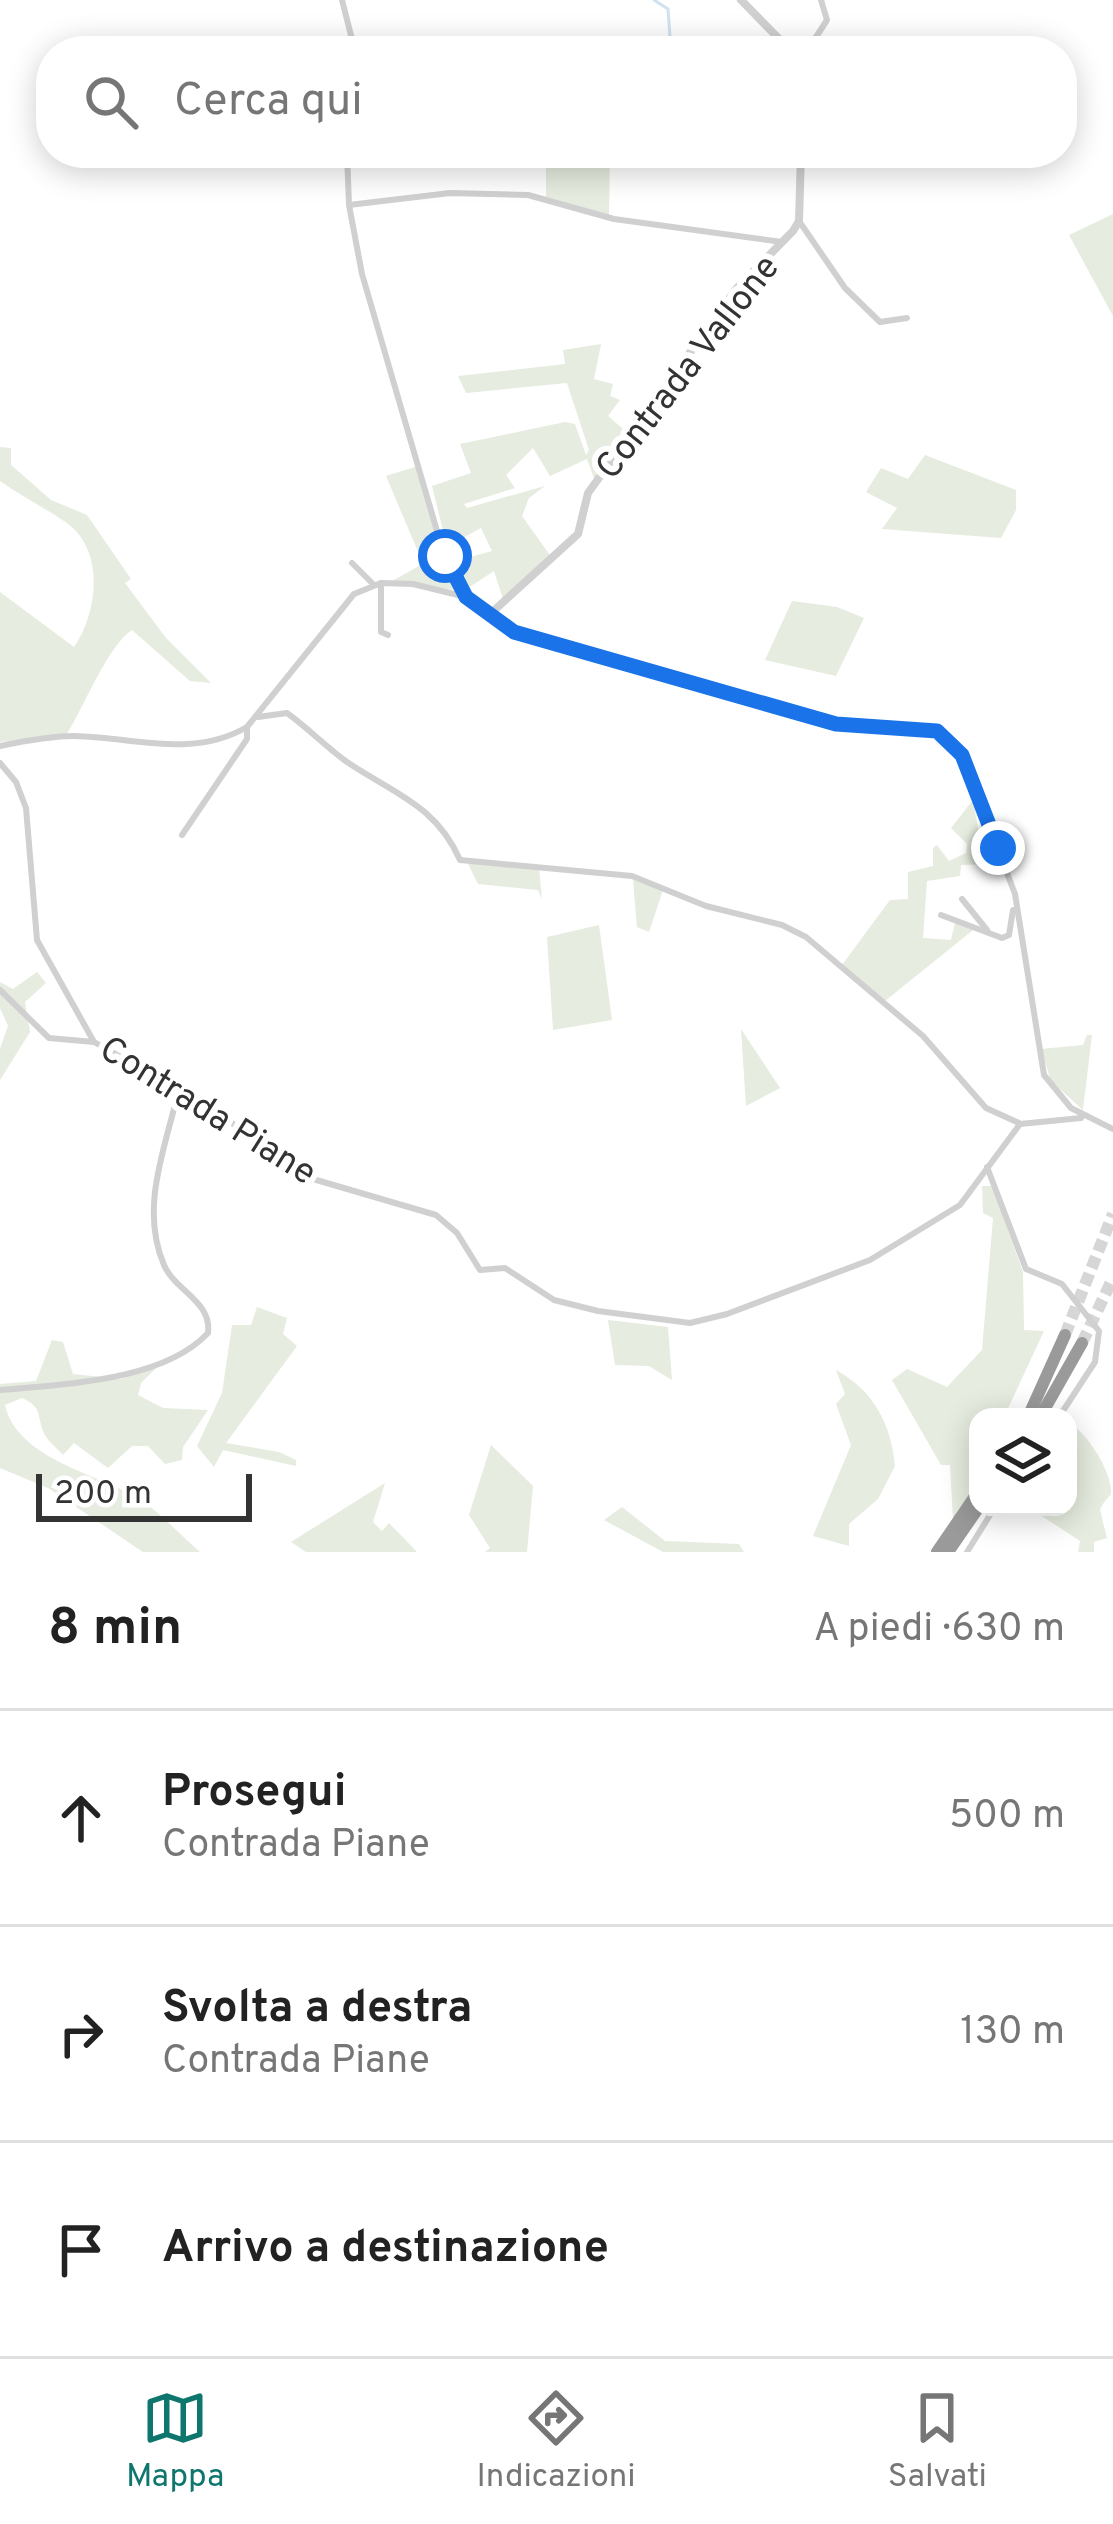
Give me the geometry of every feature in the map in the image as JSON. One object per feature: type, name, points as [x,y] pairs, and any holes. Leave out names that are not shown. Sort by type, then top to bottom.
[{"type":"highway","points":[[1032,1408],[1065,1335]]},
{"type":"highway","points":[[1045,1408],[1082,1343]]},
{"type":"highway","points":[[937,1552],[969,1505]]},
{"type":"highway","points":[[948,1552],[973,1516]]},
{"type":"street","points":[[342,0],[351,36]]},
{"type":"street","points":[[741,0],[776,36]]},
{"type":"street","points":[[817,36],[827,20],[821,0]]},
{"type":"street","points":[[348,168],[349,205],[402,414],[445,556],[466,597]]},
{"type":"street","name":"Contrada Vallone","points":[[489,615],[578,535],[588,493],[736,289],[799,221],[801,168]]},
{"type":"street","points":[[349,205],[451,193],[528,195],[568,210],[614,219],[782,242]]},
{"type":"street","points":[[799,221],[845,288],[880,322],[907,319]]},
{"type":"street","points":[[352,562],[377,584],[381,632],[388,635]]},
{"type":"street","points":[[0,746],[76,736],[196,745],[223,741],[247,727],[354,594],[377,584],[413,584],[466,597],[514,632],[836,724],[937,731],[962,755],[1015,894],[1039,1062],[1059,1098],[1113,1129]]},
{"type":"street","points":[[254,718],[287,713],[352,765],[408,795],[437,819],[460,860],[632,876],[806,937],[922,1036],[986,1108],[1020,1124],[1088,1118]]},
{"type":"street","points":[[182,835],[247,739],[247,727]]},
{"type":"street","name":"Contrada Piane","points":[[0,763],[16,782],[26,808],[37,940],[94,1042],[179,1089],[314,1179],[436,1215],[457,1233],[480,1270],[506,1268],[554,1300],[665,1322],[689,1323],[729,1314],[870,1260],[960,1205],[1020,1124]]},
{"type":"street","points":[[962,899],[995,939],[1009,935],[1015,894]]},
{"type":"street","points":[[941,915],[988,933]]},
{"type":"street","points":[[0,989],[49,1038],[94,1042]]},
{"type":"street","points":[[0,1390],[106,1380],[136,1371],[208,1333],[204,1310],[166,1271],[156,1234],[159,1160],[179,1089]]},
{"type":"street","points":[[987,1167],[1026,1269],[1062,1284],[1100,1330],[1095,1362],[1065,1408]]},
{"type":"street","points":[[967,1552],[989,1516]]},
{"type":"shaded area","points":[[546,168],[610,168],[609,217],[546,197]]},
{"type":"shaded area","points":[[1113,214],[1113,316],[1069,235]]},
{"type":"shaded area","points":[[601,344],[594,379],[613,384],[610,396],[620,400],[608,416],[629,434],[595,481],[587,459],[550,476],[533,448],[506,475],[515,488],[464,504],[467,508],[545,486],[529,498],[522,516],[552,558],[503,599],[494,571],[468,588],[452,562],[492,551],[481,528],[459,540],[464,551],[450,559],[432,486],[471,473],[460,444],[565,422],[575,424],[586,455],[589,450],[567,383],[466,393],[458,376],[565,364],[563,350]]},
{"type":"shaded area","points":[[0,447],[11,448],[11,465],[51,500],[87,515],[131,579],[125,583],[166,638],[211,683],[190,681],[132,630],[106,662],[67,734],[0,742],[0,592],[74,647],[88,617],[94,582],[87,548],[78,533],[0,481]]},
{"type":"shaded area","points":[[925,455],[1016,490],[1016,510],[1001,538],[882,529],[897,508],[866,492],[881,468],[908,479]]},
{"type":"shaded area","points":[[418,466],[443,558],[422,561],[386,476]]},
{"type":"shaded area","points":[[443,561],[459,585],[456,590],[389,583],[424,563]]},
{"type":"shaded area","points":[[792,601],[837,607],[864,618],[836,676],[765,660]]},
{"type":"shaded area","points":[[973,800],[982,851],[993,864],[961,865],[960,876],[927,881],[923,938],[951,940],[955,923],[973,930],[885,1001],[842,965],[890,900],[908,899],[908,872],[933,866],[933,848],[937,845],[949,861],[966,853],[967,844],[951,828]]},
{"type":"shaded area","points":[[467,862],[539,868],[542,899],[538,890],[478,884]]},
{"type":"shaded area","points":[[633,880],[663,890],[649,932],[637,927]]},
{"type":"shaded area","points":[[599,925],[612,1020],[553,1030],[547,937]]},
{"type":"shaded area","points":[[37,972],[46,983],[25,1002],[30,1032],[0,1080],[0,1049],[8,1026],[0,1008],[0,982],[13,989]]},
{"type":"shaded area","points":[[741,1029],[780,1088],[746,1106]]},
{"type":"shaded area","points":[[1087,1035],[1092,1035],[1083,1110],[1051,1081],[1041,1049],[1083,1045]]},
{"type":"shaded area","points":[[982,1186],[992,1186],[1023,1272],[1024,1330],[1044,1331],[1008,1408],[969,1408],[969,1495],[953,1519],[950,1465],[941,1465],[892,1380],[907,1369],[947,1387],[982,1350],[993,1218],[983,1213]]},
{"type":"shaded area","points":[[257,1307],[287,1318],[283,1334],[297,1346],[226,1443],[279,1452],[296,1460],[296,1466],[223,1450],[214,1467],[197,1446],[222,1393],[232,1325],[251,1325]]},
{"type":"shaded area","points":[[608,1320],[668,1327],[672,1380],[649,1366],[615,1365]]},
{"type":"shaded area","points":[[52,1340],[63,1342],[73,1374],[121,1379],[162,1362],[141,1383],[138,1395],[163,1408],[208,1410],[183,1447],[182,1460],[165,1464],[148,1446],[132,1446],[108,1468],[74,1443],[63,1455],[47,1438],[38,1412],[28,1401],[22,1398],[5,1405],[13,1424],[42,1452],[136,1497],[200,1552],[143,1552],[48,1488],[0,1468],[0,1384],[36,1381]]},
{"type":"shaded area","points":[[836,1370],[861,1388],[878,1410],[895,1466],[878,1499],[849,1524],[849,1546],[813,1536],[851,1445],[836,1404],[845,1394]]},
{"type":"shaded area","points":[[1077,1429],[1099,1457],[1111,1486],[1100,1510],[1107,1538],[1094,1542],[1094,1552],[1078,1552],[1080,1541],[1042,1516],[1077,1516]]},
{"type":"shaded area","points":[[491,1445],[533,1486],[527,1552],[485,1552],[490,1548],[469,1515]]},
{"type":"shaded area","points":[[385,1483],[373,1522],[382,1531],[389,1523],[417,1552],[306,1552],[291,1542]]},
{"type":"shaded area","points":[[622,1507],[665,1541],[739,1544],[744,1552],[663,1552],[604,1520]]},
{"type":"waterway","points":[[654,0],[668,9],[670,36]]},
{"type":"tunnel","points":[[1065,1335],[1113,1214]]},
{"type":"tunnel","points":[[1082,1343],[1113,1278]]},
{"type":"route","points":[[445,556],[466,597],[514,632],[836,724],[937,731],[962,755],[998,848]]}]
